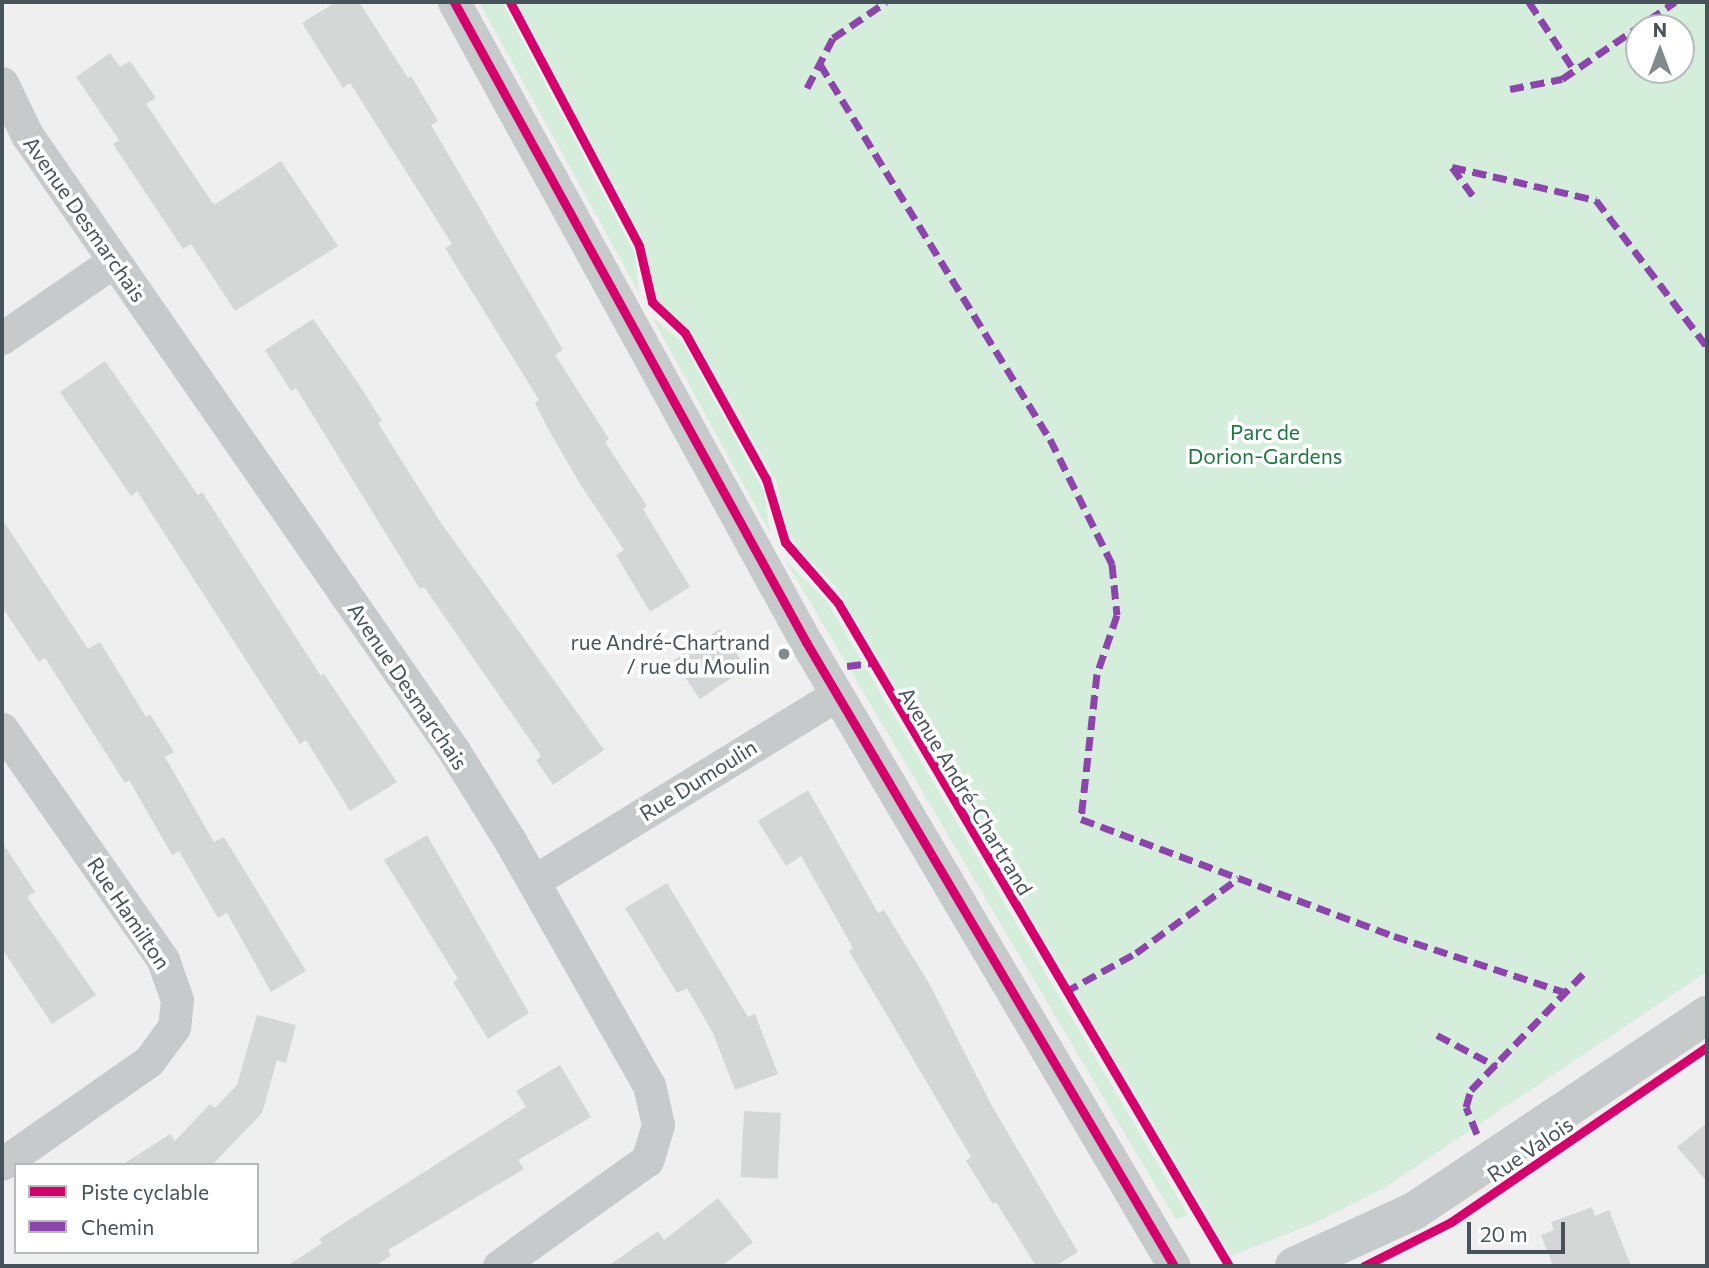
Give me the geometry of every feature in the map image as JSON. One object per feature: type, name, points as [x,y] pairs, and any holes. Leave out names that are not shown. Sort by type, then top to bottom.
[{"type":"street","points":[[454,2],[623,317],[836,695],[1174,1266]]},
{"type":"street","name":"Avenue Desmarchais","points":[[2,83],[27,135],[453,751],[534,881],[639,1065],[655,1100],[659,1125],[653,1150],[638,1170],[499,1266]]},
{"type":"street","points":[[2,338],[114,261]]},
{"type":"street","name":"Rue Dumoulin","points":[[534,881],[836,695]]},
{"type":"street","name":"Rue Hamilton","points":[[2,729],[158,952],[177,1000],[174,1027],[149,1061],[2,1164]]},
{"type":"street","name":"Rue Valois","points":[[1294,1266],[1414,1211],[1707,1015]]},
{"type":"green space","points":[[479,2],[502,2],[635,254],[639,293]]},
{"type":"green space","name":"Parc de Dorion-Gardens","points":[[517,2],[1707,2],[1707,972],[1384,1188],[1315,1223],[1231,1256],[836,587],[799,550],[786,527],[776,481],[690,330],[664,310],[653,291],[644,241]]},
{"type":"green space","points":[[652,317],[683,343],[764,491],[770,533]]},
{"type":"green space","points":[[785,560],[826,600],[1188,1215],[1176,1220]]},
{"type":"building","points":[[336,2],[359,2],[408,78],[411,76],[438,121],[431,125],[563,350],[555,355],[609,439],[605,442],[647,506],[643,509],[690,587],[650,612],[616,555],[624,550],[580,484],[535,403],[539,400],[445,248],[452,244],[350,83],[343,88],[302,23]]},
{"type":"building","points":[[110,53],[120,67],[130,61],[156,98],[146,104],[214,205],[281,161],[338,246],[235,311],[191,244],[183,249],[113,144],[119,140],[76,77]]},
{"type":"building","points":[[313,319],[382,421],[378,423],[441,523],[604,750],[553,785],[536,760],[541,756],[424,587],[420,589],[296,388],[291,391],[265,350]]},
{"type":"building","points":[[105,361],[198,495],[202,492],[321,676],[324,674],[397,782],[350,811],[306,740],[300,744],[137,491],[131,496],[60,392]]},
{"type":"building","points":[[2,519],[88,649],[100,642],[146,717],[150,714],[174,752],[165,757],[214,842],[224,837],[306,971],[271,992],[227,913],[218,918],[179,851],[172,855],[129,780],[125,783],[45,658],[39,662],[2,607]]},
{"type":"building","points":[[720,629],[746,668],[700,699],[674,660]]},
{"type":"building","points":[[808,790],[878,913],[884,910],[930,985],[992,1106],[1078,1252],[1055,1266],[1036,1266],[996,1202],[993,1204],[966,1161],[971,1157],[849,951],[853,948],[801,856],[786,866],[758,821]]},
{"type":"building","points":[[427,835],[529,1013],[488,1039],[453,982],[458,979],[384,860]]},
{"type":"building","points":[[2,842],[35,892],[27,897],[96,995],[52,1024],[2,949]]},
{"type":"building","points":[[667,883],[748,1017],[755,1014],[778,1074],[735,1090],[713,1033],[687,988],[677,993],[625,908]]},
{"type":"building","points":[[257,1015],[296,1025],[286,1063],[277,1060],[262,1113],[214,1163],[125,1163],[170,1134],[175,1141],[210,1104],[215,1108],[237,1085]]},
{"type":"building","points":[[560,1065],[591,1117],[518,1160],[524,1169],[388,1250],[391,1256],[375,1266],[287,1266],[322,1243],[319,1239],[526,1107],[516,1091]]},
{"type":"building","points":[[744,1111],[781,1113],[777,1179],[741,1177]]},
{"type":"building","points":[[1707,1123],[1707,1182],[1677,1147]]},
{"type":"building","points":[[718,1198],[753,1242],[722,1266],[608,1266],[658,1231],[664,1240]]},
{"type":"building","points":[[1592,1207],[1595,1216],[1609,1210],[1631,1266],[1553,1266],[1541,1235],[1554,1230],[1551,1222]]},
{"type":"marked path","points":[[807,88],[833,38],[886,2]]},
{"type":"marked path","points":[[1529,2],[1574,70]]},
{"type":"marked path","points":[[1510,89],[1562,79],[1675,2]]},
{"type":"marked path","points":[[820,64],[1050,439],[1112,564],[1117,615],[1097,674],[1081,819],[1394,936],[1567,993]]},
{"type":"marked path","points":[[1452,167],[1596,200],[1707,347]]},
{"type":"marked path","points":[[1452,167],[1475,199]]},
{"type":"marked path","points":[[847,666],[871,663]]},
{"type":"marked path","points":[[1065,992],[1136,953],[1239,878]]},
{"type":"marked path","points":[[1477,1134],[1466,1107],[1471,1090],[1585,972]]},
{"type":"marked path","points":[[1437,1035],[1496,1066]]},
{"type":"cycle path","points":[[454,2],[806,642],[1174,1266]]},
{"type":"cycle path","name":"Avenue André-Chartrand","points":[[510,2],[639,246],[652,302],[685,333],[766,479],[785,542],[838,603],[1229,1266]]},
{"type":"cycle path","points":[[1364,1266],[1451,1222],[1707,1047]]},
{"type":"place","name":"rue André-Chartrand / rue du Moulin","points":[[784,654]]}]
